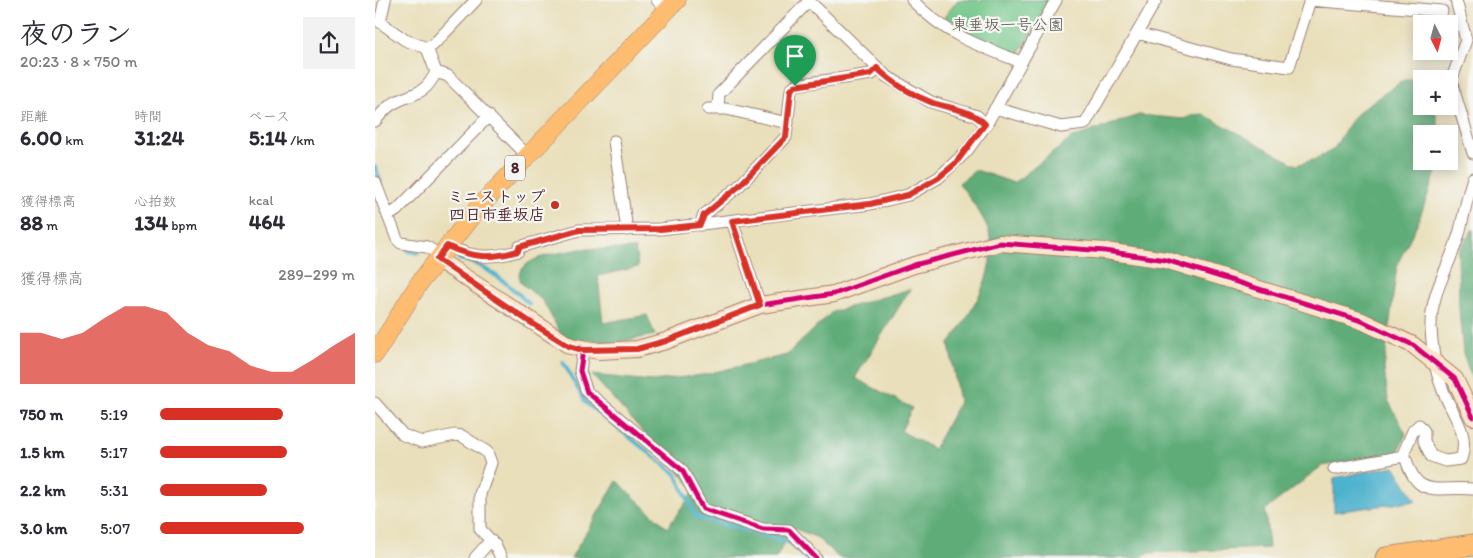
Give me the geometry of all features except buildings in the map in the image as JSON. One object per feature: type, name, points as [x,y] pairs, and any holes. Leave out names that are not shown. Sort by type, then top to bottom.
[{"type":"highway","points":[[1386,558],[1473,545]]},
{"type":"main road","name":"8","points":[[375,354],[397,315],[441,253],[477,209],[667,3]]},
{"type":"street","points":[[385,0],[379,22],[405,40],[427,48],[433,45],[476,0]]},
{"type":"street","points":[[788,123],[713,108],[719,94],[809,0],[885,76],[931,102],[977,116],[985,124]]},
{"type":"street","points":[[912,0],[942,27],[976,44],[1021,62]]},
{"type":"street","points":[[441,253],[460,252],[497,258],[518,251],[519,247],[579,230],[627,230],[700,225],[870,204],[908,195],[938,178],[955,164],[995,108],[1056,0]]},
{"type":"street","points":[[995,108],[1061,127],[1085,124],[1156,0]]},
{"type":"street","points":[[1137,33],[1231,60],[1289,68],[1310,0],[1442,12]]},
{"type":"street","points":[[1456,0],[1466,40],[1451,81],[1473,153]]},
{"type":"street","points":[[375,121],[391,104],[422,92],[430,84],[436,72],[427,48]]},
{"type":"street","points":[[700,225],[704,215],[738,187],[786,137],[791,90],[795,86],[871,74],[877,68]]},
{"type":"street","points":[[436,72],[448,76],[527,155]]},
{"type":"street","points":[[388,216],[397,210],[489,116]]},
{"type":"street","points":[[615,141],[627,230]]},
{"type":"street","points":[[1473,178],[1459,232],[1438,284],[1433,306],[1431,329],[1441,385],[1461,429],[1465,446],[1461,459],[1445,461],[1431,456],[1424,442],[1424,431],[1419,425],[1411,436],[1404,452],[1409,471],[1417,482],[1423,486],[1435,490],[1473,489]]},
{"type":"street","points":[[375,182],[397,239],[401,243],[427,247],[441,253],[530,322],[569,346],[583,350],[637,349],[666,341],[760,305],[833,294],[914,265],[999,243],[1105,251],[1166,260],[1362,321],[1413,345],[1455,379],[1473,417]]},
{"type":"street","points":[[732,221],[760,305]]},
{"type":"street","points":[[583,350],[579,371],[587,392],[682,470],[703,509],[763,529],[789,530],[816,558]]},
{"type":"street","points":[[375,404],[403,436],[422,442],[455,435],[462,436],[487,452],[491,463],[481,494],[479,529],[491,540],[501,558]]},
{"type":"street","points":[[1334,469],[1405,456]]},
{"type":"street","points":[[475,558],[491,540]]},
{"type":"green space","name":"東垂坂一号公園","points":[[958,0],[1050,0],[1020,52],[1015,54],[945,22],[945,16]]},
{"type":"green space","points":[[1404,80],[1413,80],[1413,115],[1436,115],[1438,125],[1413,125],[1413,170],[1437,170],[1418,222],[1397,265],[1384,369],[1388,400],[1406,434],[1398,452],[1322,466],[1265,510],[1269,548],[1147,553],[1140,558],[839,558],[816,537],[793,528],[776,558],[571,558],[617,481],[667,528],[695,490],[592,375],[652,381],[702,375],[787,355],[832,312],[910,289],[855,378],[912,408],[901,431],[934,449],[959,402],[949,344],[966,319],[981,291],[990,262],[989,232],[976,207],[959,183],[976,170],[1014,183],[1072,138],[1139,115],[1184,119],[1193,115],[1203,114],[1296,165],[1316,159],[1334,149],[1349,123],[1363,108]]},
{"type":"green space","points":[[1473,229],[1473,382],[1463,353],[1459,309],[1458,251]]},
{"type":"green space","points":[[580,249],[635,249],[638,267],[598,276],[603,323],[647,315],[655,335],[613,343],[589,340],[565,342],[543,301],[521,283],[519,275],[523,268],[537,259]]},
{"type":"water","points":[[1394,466],[1416,501],[1334,512],[1334,478]]},
{"type":"waterway","points":[[375,167],[381,182]]},
{"type":"waterway","points":[[408,251],[418,253]]},
{"type":"waterway","points":[[459,259],[487,270],[506,283],[529,304]]},
{"type":"waterway","points":[[563,362],[586,403],[676,474],[696,517],[788,542],[806,558]]},
{"type":"cycle path","points":[[437,259],[570,346],[599,351],[637,349],[666,341],[760,305],[834,294],[914,265],[1000,243],[1105,251],[1166,260],[1362,321],[1413,345],[1455,379],[1473,417]]},
{"type":"cycle path","points":[[583,350],[580,371],[587,392],[682,470],[703,509],[763,529],[789,530],[816,558]]},
{"type":"place","name":"ミニストップ 四日市垂坂店","points":[[555,205]]},
{"type":"route","points":[[877,68],[885,76],[915,94],[931,102],[977,116],[985,124],[966,152],[955,164],[925,187],[908,195],[870,204],[732,221],[760,305],[737,312],[666,341],[637,349],[599,351],[583,350],[569,346],[437,259],[447,246],[460,252],[497,258],[518,251],[519,247],[579,230],[660,229],[700,225],[704,215],[738,187],[786,137],[791,90],[795,86],[871,74],[877,68]]}]
